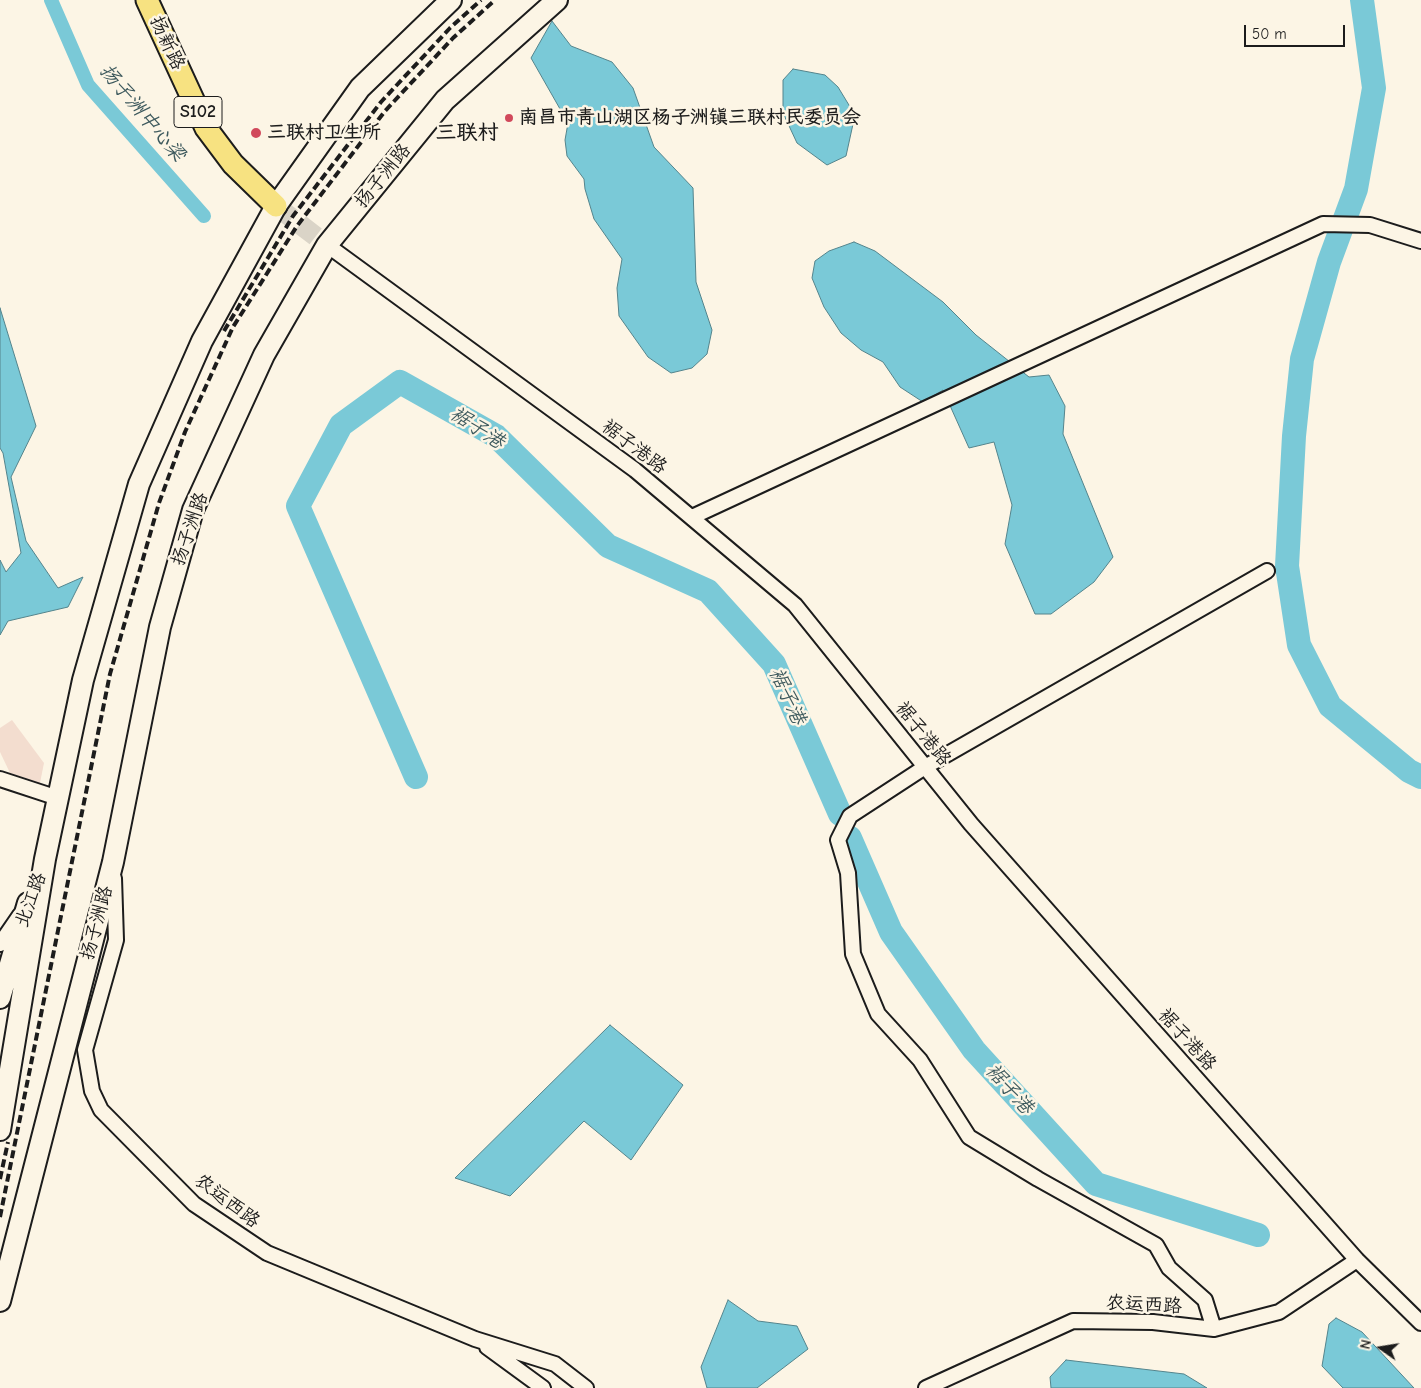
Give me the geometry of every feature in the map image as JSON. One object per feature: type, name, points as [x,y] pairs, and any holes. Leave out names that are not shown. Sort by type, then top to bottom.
[{"type":"main road","name":"扬新路","points":[[147,0],[206,128],[233,164],[276,206]]},
{"type":"main road","points":[[0,1130],[45,859],[83,680],[139,484],[202,341],[276,206],[360,88],[451,0]]},
{"type":"main road","name":"扬子洲路","points":[[0,1301],[113,862],[160,627],[193,510],[264,355],[327,245],[445,100],[557,0]]},
{"type":"main road","name":"北江路","points":[[0,998],[26,906],[45,859]]},
{"type":"street","points":[[692,518],[1323,224],[1370,225],[1421,241]]},
{"type":"street","name":"裾子港路","points":[[327,245],[635,470],[795,605],[971,824],[1357,1260],[1421,1323]]},
{"type":"street","points":[[1214,1329],[1205,1300],[1169,1268],[1156,1245],[1038,1179],[969,1137],[920,1060],[878,1014],[854,954],[848,873],[838,840],[850,816],[925,767],[1267,571]]},
{"type":"street","points":[[0,779],[58,798]]},
{"type":"street","name":"农运西路","points":[[113,862],[116,940],[85,1050],[92,1091],[101,1110],[194,1204],[267,1253],[475,1339],[555,1364],[586,1388]]},
{"type":"street","points":[[0,944],[26,906]]},
{"type":"street","name":"农运西路","points":[[926,1388],[1073,1321],[1153,1322],[1214,1329],[1279,1312],[1357,1260]]},
{"type":"street","points":[[475,1339],[543,1388]]},
{"type":"shaded area","points":[[12,720],[44,763],[40,783],[10,773],[0,752],[0,728]]},
{"type":"water","points":[[552,21],[571,46],[612,62],[633,88],[654,147],[693,188],[696,282],[712,330],[707,354],[692,368],[671,373],[648,357],[619,316],[617,288],[622,259],[594,219],[584,179],[567,156],[565,140],[568,123],[531,58]]},
{"type":"water","points":[[793,69],[825,75],[838,87],[855,115],[846,156],[827,165],[797,143],[783,113],[783,80]]},
{"type":"water","points":[[854,242],[875,251],[943,302],[976,335],[1029,377],[1049,375],[1065,406],[1063,434],[1113,557],[1094,582],[1051,614],[1035,614],[1005,544],[1012,505],[994,442],[969,448],[943,390],[923,402],[900,387],[883,362],[861,350],[841,333],[824,307],[812,278],[815,261],[829,251]]},
{"type":"water","points":[[0,308],[36,426],[11,477],[26,541],[58,588],[83,577],[68,607],[8,621],[0,635],[0,560],[6,572],[21,553],[3,453],[0,448]]},
{"type":"water","points":[[610,1025],[683,1085],[631,1160],[584,1121],[510,1196],[455,1178]]},
{"type":"water","points":[[728,1300],[758,1321],[797,1326],[808,1349],[757,1388],[707,1388],[701,1367]]},
{"type":"water","points":[[1336,1318],[1362,1332],[1414,1388],[1343,1388],[1322,1366],[1329,1324]]},
{"type":"water","points":[[1066,1360],[1184,1374],[1207,1388],[1051,1388],[1050,1377]]},
{"type":"waterway","name":"扬子洲中心梁","points":[[51,0],[88,85],[204,216]]},
{"type":"waterway","points":[[1362,0],[1374,88],[1356,189],[1329,262],[1302,359],[1294,436],[1287,566],[1299,645],[1330,706],[1409,771],[1421,777]]},
{"type":"waterway","name":"裾子港","points":[[416,777],[298,506],[341,425],[400,382],[496,436],[608,546],[708,591],[774,664],[840,814]]},
{"type":"waterway","name":"裾子港","points":[[850,838],[891,932],[974,1050],[1096,1184],[1258,1235]]},
{"type":"tunnel","points":[[276,206],[327,245]]},
{"type":"railway","points":[[224,331],[293,216],[381,102],[450,28],[481,0]]},
{"type":"railway","points":[[0,1217],[110,674],[159,503],[185,432],[233,327],[297,226],[385,111],[453,38],[495,0]]},
{"type":"railway","points":[[0,1179],[8,1142]]},
{"type":"place","name":"南昌市青山湖区杨子洲镇三联村民委员会","points":[[509,118]]},
{"type":"place","name":"三联村卫生所","points":[[256,133]]},
{"type":"district","name":"三联村","points":[[467,133]]}]
